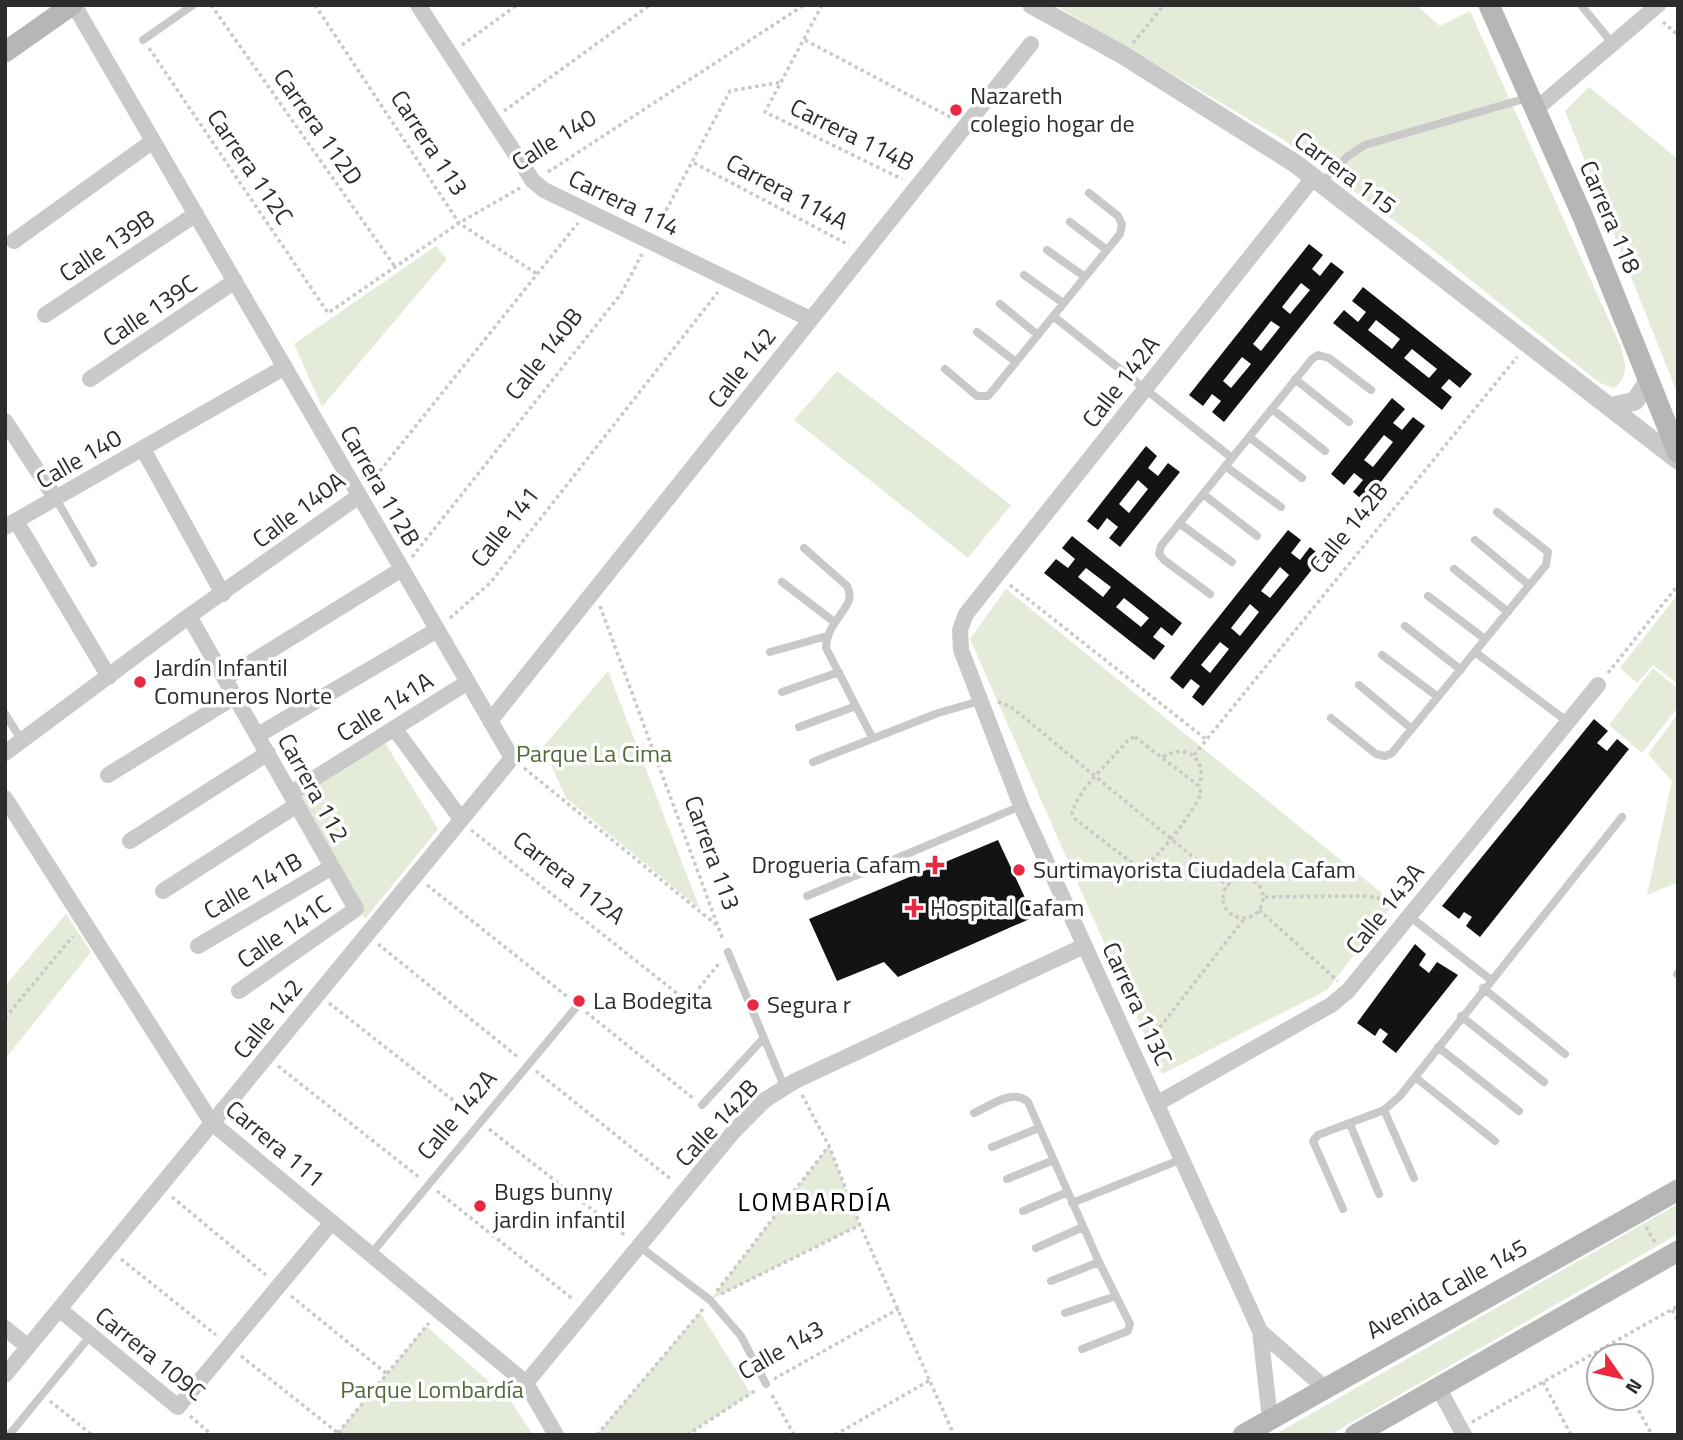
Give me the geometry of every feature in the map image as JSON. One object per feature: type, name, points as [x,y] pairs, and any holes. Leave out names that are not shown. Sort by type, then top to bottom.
[{"type":"main road","points":[[5,52],[73,5]]},
{"type":"main road","name":"Carrera 118","points":[[1489,5],[1678,453]]},
{"type":"main road","name":"Avenida Calle 145","points":[[1243,1435],[1678,1190]]},
{"type":"main road","points":[[1355,1435],[1678,1251]]},
{"type":"street","name":"Carrera 112B","points":[[73,5],[512,758]]},
{"type":"street","name":"Carrera 114","points":[[418,5],[533,181],[544,190],[810,319]]},
{"type":"street","name":"Carrera 115","points":[[1032,5],[1123,55],[1251,134],[1317,180],[1678,460]]},
{"type":"street","points":[[1533,104],[1613,44],[1658,5]]},
{"type":"street","name":"Calle 142","points":[[490,721],[1031,44]]},
{"type":"street","points":[[14,241],[153,141]]},
{"type":"street","name":"Calle 142A","points":[[965,614],[1144,389],[1317,180]]},
{"type":"street","name":"Calle 139B","points":[[45,315],[196,214]]},
{"type":"street","name":"Calle 139C","points":[[90,379],[235,281]]},
{"type":"street","name":"Calle 140","points":[[11,524],[285,367]]},
{"type":"street","points":[[1610,407],[1635,401],[1649,380]]},
{"type":"street","points":[[5,421],[56,499]]},
{"type":"street","points":[[143,449],[223,594]]},
{"type":"street","name":"Calle 140A","points":[[5,753],[189,616],[359,496]]},
{"type":"street","points":[[11,524],[109,677]]},
{"type":"street","points":[[226,678],[402,569]]},
{"type":"street","name":"Carrera 113C","points":[[965,614],[960,630],[961,650],[1021,806],[1260,1331],[1270,1419]]},
{"type":"street","name":"Carrera 112","points":[[189,616],[356,909]]},
{"type":"street","points":[[258,735],[437,630]]},
{"type":"street","name":"Calle 141A","points":[[163,891],[394,728],[468,682]]},
{"type":"street","name":"Calle 143A","points":[[1157,1103],[1331,1005],[1348,991],[1598,685]]},
{"type":"street","points":[[108,775],[236,696]]},
{"type":"street","points":[[394,728],[461,819]]},
{"type":"street","points":[[130,841],[268,753]]},
{"type":"street","name":"Calle 142","points":[[5,1375],[512,758]]},
{"type":"street","name":"Carrera 111","points":[[5,797],[212,1123],[526,1383],[556,1435]]},
{"type":"street","name":"Calle 141B","points":[[198,946],[332,867]]},
{"type":"street","name":"Calle 141C","points":[[239,991],[356,909]]},
{"type":"street","name":"Calle 142B","points":[[526,1383],[734,1131],[765,1100],[790,1084],[1084,946]]},
{"type":"street","points":[[178,1407],[331,1222]]},
{"type":"street","name":"Carrera 109C","points":[[59,1309],[178,1407]]},
{"type":"street","points":[[5,1328],[28,1347]]},
{"type":"street","name":"Carrera 113C","points":[[1260,1331],[1325,1388]]},
{"type":"street","points":[[1438,1387],[1462,1432]]},
{"type":"lane","points":[[143,40],[193,5]]},
{"type":"lane","points":[[1581,5],[1613,44]]},
{"type":"lane","points":[[1317,180],[1365,145],[1533,104]]},
{"type":"lane","points":[[945,369],[977,396],[988,396],[1016,362],[1120,234],[1122,224],[1118,216],[1089,193]]},
{"type":"lane","points":[[1070,222],[1107,250]]},
{"type":"lane","points":[[1046,250],[1085,277]]},
{"type":"lane","points":[[1024,275],[1063,303]]},
{"type":"lane","points":[[1000,304],[1038,335]]},
{"type":"lane","points":[[1053,316],[1232,458]]},
{"type":"lane","points":[[977,332],[1016,362]]},
{"type":"lane","points":[[1210,594],[1159,554],[1161,546],[1179,523],[1318,355],[1329,358],[1371,390]]},
{"type":"lane","points":[[1296,379],[1349,422]]},
{"type":"lane","points":[[1272,409],[1325,452]]},
{"type":"lane","points":[[1249,437],[1303,478]]},
{"type":"lane","points":[[1226,466],[1281,507]]},
{"type":"lane","points":[[1203,494],[1257,536]]},
{"type":"lane","points":[[56,499],[93,564]]},
{"type":"lane","points":[[1331,718],[1376,754],[1385,756],[1392,753],[1546,565],[1548,552],[1497,512]]},
{"type":"lane","points":[[1179,523],[1232,562]]},
{"type":"lane","points":[[1475,540],[1529,585]]},
{"type":"lane","points":[[804,548],[848,586],[852,593],[852,601],[834,621],[827,636],[826,648],[872,737]]},
{"type":"lane","points":[[1454,569],[1508,612]]},
{"type":"lane","points":[[782,582],[834,621]]},
{"type":"lane","points":[[1428,596],[1485,639]]},
{"type":"lane","points":[[1405,626],[1461,670]]},
{"type":"lane","points":[[770,652],[827,636]]},
{"type":"lane","points":[[1475,652],[1568,722]]},
{"type":"lane","points":[[1382,655],[1438,697]]},
{"type":"lane","points":[[782,692],[839,672]]},
{"type":"lane","points":[[1359,685],[1412,729]]},
{"type":"lane","points":[[813,762],[872,737],[980,701]]},
{"type":"lane","points":[[799,727],[856,706]]},
{"type":"lane","points":[[5,714],[22,741]]},
{"type":"lane","points":[[807,896],[1021,806]]},
{"type":"lane","points":[[1343,1209],[1313,1141],[1318,1135],[1384,1110],[1400,1097],[1483,988],[1622,817]]},
{"type":"lane","points":[[1408,915],[1491,980]]},
{"type":"lane","points":[[728,952],[762,1040],[790,1084]]},
{"type":"lane","points":[[1483,988],[1565,1054]]},
{"type":"lane","name":"Calle 142A","points":[[371,1254],[578,1005]]},
{"type":"lane","points":[[1461,1016],[1544,1082]]},
{"type":"lane","points":[[702,1105],[762,1040]]},
{"type":"lane","points":[[1438,1047],[1518,1111]]},
{"type":"lane","points":[[1415,1077],[1495,1141]]},
{"type":"lane","points":[[974,1113],[1014,1095],[1022,1096],[1028,1102],[1098,1262],[1130,1324],[1128,1331],[1082,1349]]},
{"type":"lane","points":[[1384,1110],[1415,1178]]},
{"type":"lane","points":[[1350,1124],[1379,1194]]},
{"type":"lane","points":[[992,1147],[1039,1128]]},
{"type":"lane","points":[[1072,1203],[1182,1159]]},
{"type":"lane","points":[[1007,1179],[1054,1160]]},
{"type":"lane","points":[[1023,1211],[1068,1192]]},
{"type":"lane","points":[[1036,1248],[1083,1227]]},
{"type":"lane","points":[[639,1246],[710,1300],[741,1336],[766,1384]]},
{"type":"lane","points":[[1051,1282],[1098,1262]]},
{"type":"lane","points":[[1065,1313],[1116,1296]]},
{"type":"lane","points":[[9,1435],[91,1335]]},
{"type":"path","name":"Carrera 112D","points":[[211,5],[396,268]]},
{"type":"path","name":"Carrera 113","points":[[315,5],[459,223],[537,274]]},
{"type":"path","points":[[450,54],[517,5]]},
{"type":"path","points":[[492,120],[650,5]]},
{"type":"path","name":"Calle 140","points":[[328,313],[459,223],[533,181],[804,5]]},
{"type":"path","points":[[782,82],[822,5]]},
{"type":"path","points":[[1123,55],[1164,5]]},
{"type":"path","name":"Carrera 112C","points":[[143,40],[328,313]]},
{"type":"path","points":[[804,40],[966,125]]},
{"type":"path","name":"Calle 140B","points":[[402,569],[621,293],[694,163],[730,91],[782,82]]},
{"type":"path","name":"Carrera 114B","points":[[782,82],[765,112],[917,186]]},
{"type":"path","name":"Carrera 114A","points":[[694,163],[863,253]]},
{"type":"path","name":"Calle 140A","points":[[359,496],[588,211]]},
{"type":"path","name":"Calle 141","points":[[437,630],[490,583],[727,279]]},
{"type":"path","name":"Calle 142B","points":[[1194,755],[1527,344]]},
{"type":"path","points":[[998,575],[1207,740]]},
{"type":"path","points":[[1598,685],[1678,585]]},
{"type":"path","name":"Carrera 113","points":[[595,591],[728,952]]},
{"type":"path","points":[[980,701],[994,701],[1010,706],[1227,886]]},
{"type":"path","points":[[1135,737],[1163,757],[1199,786],[1201,793],[1170,838],[1146,867],[1140,869],[1075,820],[1072,813],[1074,804],[1129,739],[1135,737]]},
{"type":"path","points":[[1163,757],[1173,751],[1184,750],[1194,755],[1201,764],[1203,775],[1199,786]]},
{"type":"path","points":[[512,758],[719,928]]},
{"type":"path","name":"Carrera 112A","points":[[461,819],[688,1002],[728,952]]},
{"type":"path","points":[[1244,919],[1231,914],[1225,906],[1223,895],[1227,886],[1246,878],[1255,882],[1265,897]]},
{"type":"path","points":[[1265,897],[1365,896],[1378,898],[1408,915]]},
{"type":"path","points":[[1136,1058],[1244,919],[1259,910],[1265,897]]},
{"type":"path","points":[[1259,910],[1348,991]]},
{"type":"path","points":[[5,1018],[83,923]]},
{"type":"path","points":[[790,1084],[829,1146],[860,1225],[900,1308],[954,1435]]},
{"type":"path","points":[[710,1300],[860,1225]]},
{"type":"path","points":[[1646,1226],[1655,1243]]},
{"type":"path","points":[[1614,1342],[1678,1306]]},
{"type":"path","name":"Calle 143","points":[[687,1435],[766,1384],[900,1308]]},
{"type":"path","points":[[1672,1309],[1678,1321]]},
{"type":"path","points":[[336,1435],[439,1311]]},
{"type":"path","points":[[1462,1432],[1585,1358]]},
{"type":"path","points":[[835,1435],[930,1380]]},
{"type":"path","points":[[1543,1382],[1571,1435]]},
{"type":"path","points":[[766,1384],[794,1435]]},
{"type":"path","points":[[42,1394],[92,1435]]},
{"type":"path","name":"Carrera 109C","points":[[178,1407],[212,1435]]},
{"type":"path","points":[[1640,1412],[1652,1435]]},
{"type":"green space","points":[[1055,5],[1416,5],[1440,26],[1470,11],[1621,347],[1625,369],[1622,379],[1614,388],[1600,383],[1419,239],[1284,140]]},
{"type":"green space","points":[[1589,87],[1678,159],[1678,395],[1565,111]]},
{"type":"green space","points":[[436,246],[447,259],[322,407],[294,344]]},
{"type":"green space","points":[[837,371],[1011,505],[968,558],[794,420]]},
{"type":"green space","points":[[1006,589],[1394,903],[1327,990],[1162,1074],[970,639]]},
{"type":"green space","points":[[1678,594],[1678,684],[1653,665],[1637,683],[1620,668]]},
{"type":"green space","points":[[1653,668],[1678,689],[1678,707],[1642,753],[1609,725]]},
{"type":"green space","name":"Parque La Cima","points":[[608,671],[700,909],[566,798],[543,747]]},
{"type":"green space","points":[[1678,714],[1678,882],[1647,895],[1672,781],[1648,754]]},
{"type":"green space","points":[[384,741],[438,829],[365,919],[296,799]]},
{"type":"green space","points":[[66,914],[91,952],[5,1059],[5,986]]},
{"type":"green space","points":[[829,1146],[860,1225],[710,1300]]},
{"type":"green space","points":[[1678,1204],[1678,1234],[1330,1435],[1274,1435]]},
{"type":"green space","points":[[700,1312],[751,1394],[687,1435],[597,1435]]},
{"type":"green space","name":"Parque Lombardía","points":[[426,1326],[510,1400],[533,1435],[336,1435]]},
{"type":"building","points":[[1309,244],[1323,255],[1312,269],[1320,276],[1331,262],[1344,272],[1224,422],[1212,412],[1221,401],[1212,394],[1203,406],[1189,395]],"holes":[[[1301,283],[1310,290],[1290,314],[1282,307]],[[1271,321],[1280,327],[1261,351],[1253,344]],[[1242,357],[1251,364],[1231,388],[1223,381]]]},
{"type":"building","points":[[1363,287],[1472,374],[1460,388],[1449,379],[1441,388],[1452,397],[1442,410],[1333,323],[1344,310],[1358,322],[1366,312],[1352,301]],"holes":[[[1376,320],[1400,339],[1392,349],[1368,330]],[[1412,349],[1437,369],[1429,378],[1404,358]]]},
{"type":"building","points":[[1392,398],[1405,409],[1393,423],[1402,430],[1413,417],[1425,426],[1365,502],[1353,492],[1363,480],[1354,473],[1344,485],[1331,474]],"holes":[[[1384,435],[1393,442],[1373,467],[1364,460]]]},
{"type":"building","points":[[1146,446],[1157,456],[1148,468],[1158,476],[1168,463],[1180,472],[1120,547],[1109,538],[1118,527],[1107,518],[1098,530],[1087,521]],"holes":[[[1138,480],[1148,489],[1129,513],[1119,504]]]},
{"type":"building","points":[[1288,530],[1301,540],[1291,553],[1300,560],[1310,547],[1322,557],[1203,706],[1192,697],[1200,686],[1191,679],[1183,689],[1170,678]],"holes":[[[1280,567],[1289,575],[1270,598],[1261,591]],[[1250,604],[1259,612],[1240,636],[1231,628]],[[1220,642],[1229,649],[1210,673],[1201,665]]]},
{"type":"building","points":[[1072,536],[1182,623],[1172,636],[1161,627],[1153,637],[1165,646],[1154,660],[1044,573],[1056,559],[1068,568],[1075,559],[1062,548]],"holes":[[[1086,568],[1111,587],[1103,597],[1078,577]],[[1124,598],[1149,618],[1141,627],[1116,607]]]},
{"type":"building","points":[[1594,719],[1608,731],[1597,743],[1607,751],[1617,739],[1629,749],[1480,937],[1466,926],[1472,917],[1464,912],[1459,919],[1442,906]]},
{"type":"building","points":[[998,840],[1034,917],[898,977],[884,962],[837,981],[809,919]]},
{"type":"building","points":[[1415,944],[1426,954],[1419,965],[1429,973],[1437,962],[1458,975],[1396,1053],[1382,1042],[1388,1034],[1380,1028],[1375,1036],[1357,1023]]},
{"type":"place","name":"Nazareth colegio hogar de","points":[[956,110]]},
{"type":"place","name":"Jardín Infantil Comuneros Norte","points":[[140,682]]},
{"type":"place","name":"Drogueria Cafam","points":[[935,865]]},
{"type":"place","name":"Surtimayorista Ciudadela Cafam","points":[[1019,870]]},
{"type":"place","name":"Hospital Cafam","points":[[914,908]]},
{"type":"place","name":"La Bodegita","points":[[579,1001]]},
{"type":"place","name":"Segura r","points":[[753,1005]]},
{"type":"place","name":"Bugs bunny jardin infantil","points":[[480,1206]]},
{"type":"district","name":"LOMBARDÍA","points":[[815,1202]]}]
